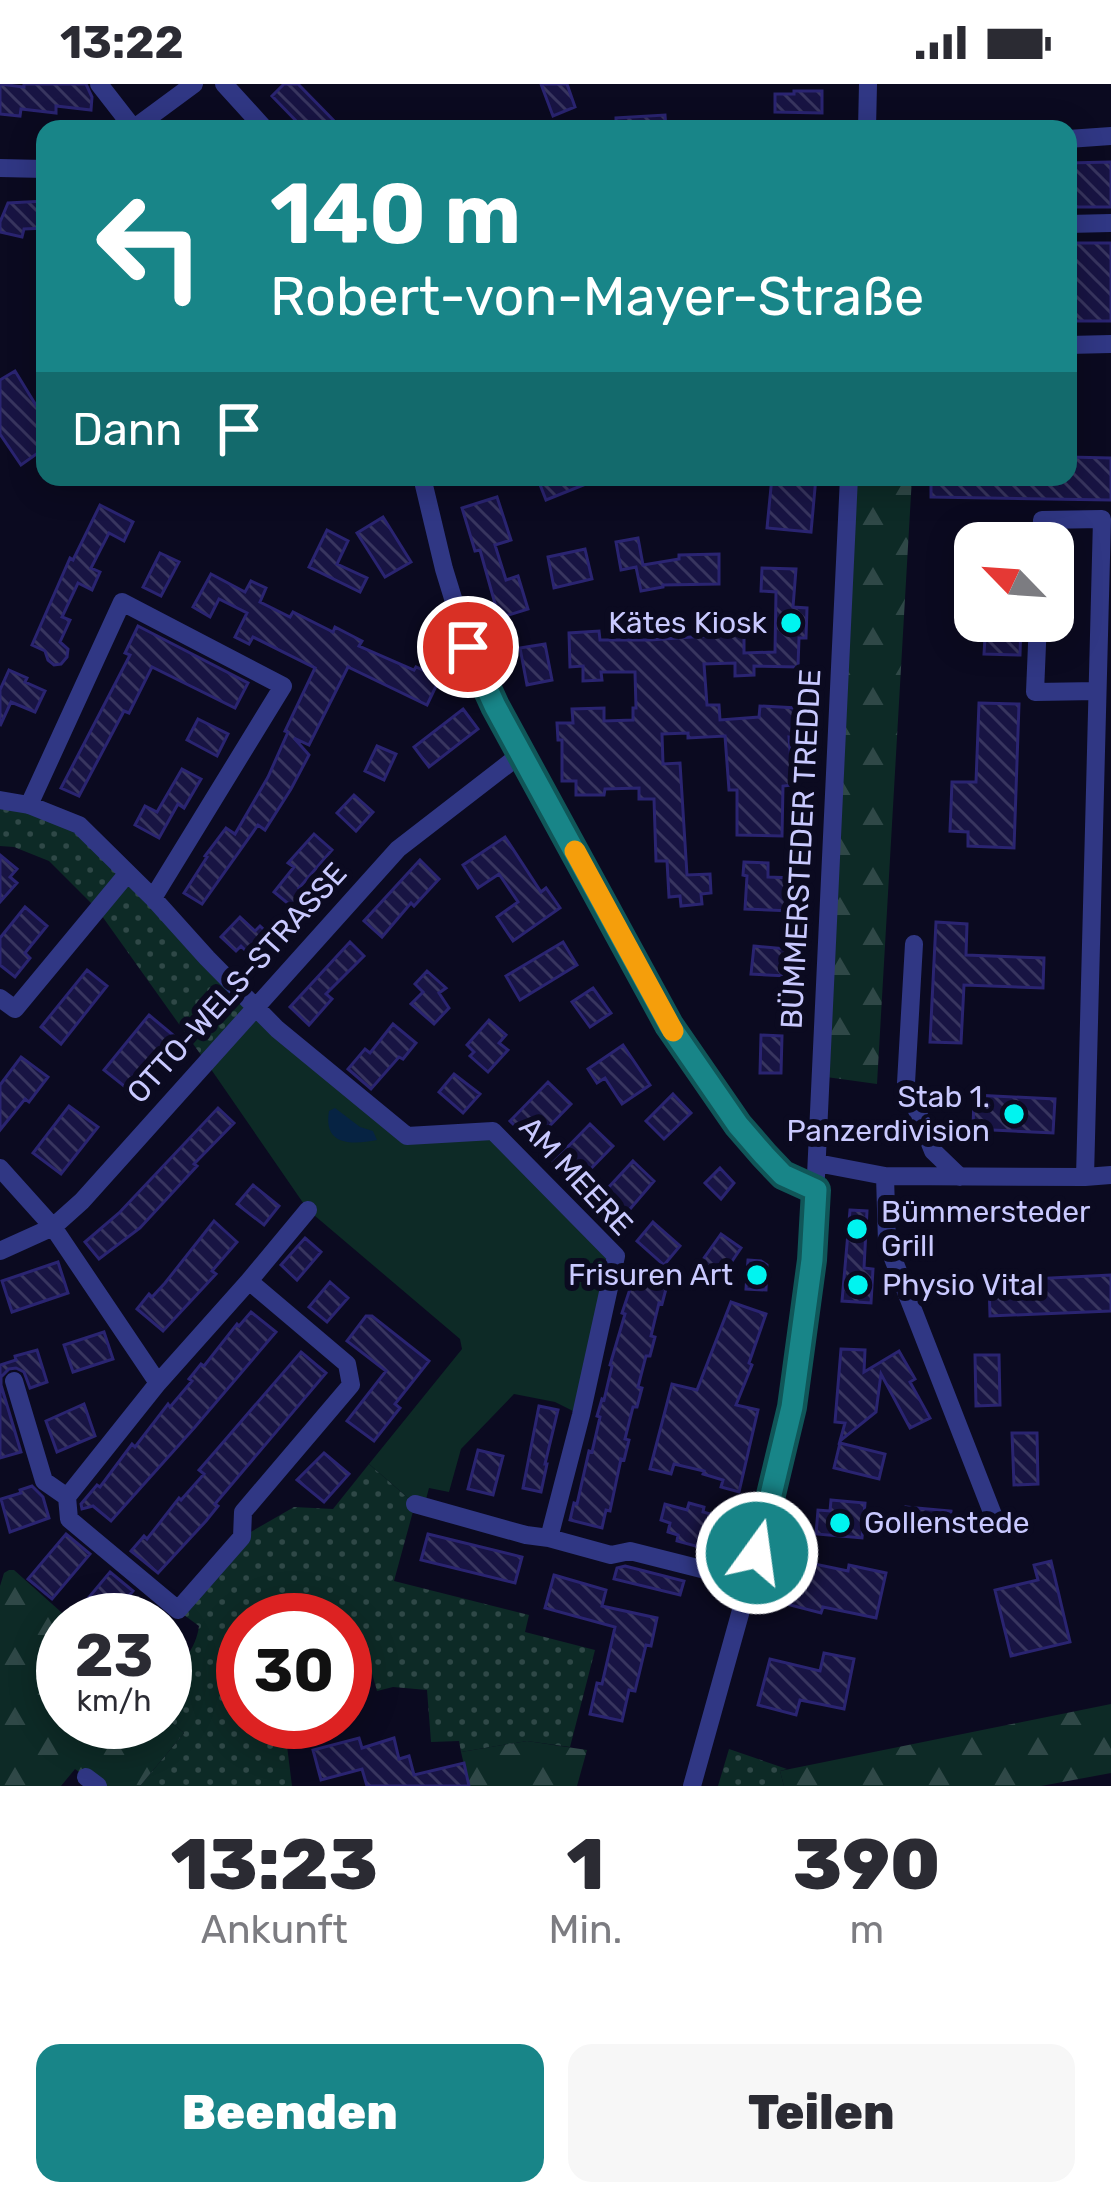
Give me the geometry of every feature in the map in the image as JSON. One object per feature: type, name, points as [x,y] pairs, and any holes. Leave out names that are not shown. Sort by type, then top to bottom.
[{"type":"street","points":[[99,84],[127,120]]},
{"type":"street","points":[[146,120],[194,84]]},
{"type":"street","points":[[224,84],[257,120]]},
{"type":"street","points":[[867,120],[868,84]]},
{"type":"street","points":[[1077,138],[1111,136]]},
{"type":"street","points":[[0,168],[36,169]]},
{"type":"street","points":[[1077,224],[1111,224]]},
{"type":"street","points":[[1077,345],[1111,344]]},
{"type":"street","points":[[424,486],[468,647],[521,754],[679,1040],[764,1155],[783,1175],[816,1190]]},
{"type":"street","name":"BÜMMERSTEDER TREDDE","points":[[692,1786],[792,1407],[812,1260],[849,486]]},
{"type":"street","points":[[1042,522],[1106,519],[1085,1177]]},
{"type":"street","points":[[28,805],[122,602],[284,686],[153,898]]},
{"type":"street","points":[[1037,642],[1034,692],[1097,692]]},
{"type":"street","name":"OTTO-WELS-STRASSE","points":[[0,1251],[53,1227],[82,1202],[398,849],[521,754]]},
{"type":"street","points":[[0,800],[28,805],[79,825],[256,1009]]},
{"type":"street","points":[[0,998],[15,1009],[127,874]]},
{"type":"street","points":[[914,944],[906,1083],[933,1151],[960,1177]]},
{"type":"street","name":"AM MEERE","points":[[256,1009],[407,1136],[493,1131],[616,1256],[549,1538]]},
{"type":"street","points":[[818,1163],[885,1177],[1111,1175]]},
{"type":"street","points":[[0,1168],[53,1227],[158,1384]]},
{"type":"street","points":[[885,1177],[887,1244],[997,1525]]},
{"type":"street","points":[[249,1281],[347,1364],[350,1385],[243,1512],[242,1537],[178,1610],[69,1519],[67,1497],[308,1210]]},
{"type":"street","points":[[14,1381],[44,1481],[67,1497]]},
{"type":"street","points":[[415,1504],[611,1555],[630,1551],[749,1582]]},
{"type":"green space","points":[[849,486],[911,486],[877,1084],[819,1076]]},
{"type":"green space","points":[[0,800],[79,825],[256,1009],[206,1062],[97,909],[49,861],[0,846]]},
{"type":"green space","points":[[256,1009],[407,1136],[493,1131],[616,1256],[581,1415],[555,1402],[514,1394],[461,1449],[449,1492],[429,1488],[424,1507],[369,1464],[462,1349],[460,1339],[308,1210],[206,1062]]},
{"type":"green space","points":[[369,1464],[415,1504],[394,1581],[529,1615],[525,1632],[595,1650],[570,1747],[527,1741],[461,1752],[459,1741],[431,1742],[427,1690],[393,1687],[377,1691],[372,1674],[372,1593],[216,1593],[216,1749],[287,1749],[292,1786],[140,1786],[171,1749],[192,1749],[192,1647],[199,1626],[192,1621],[192,1604],[242,1537],[294,1507],[333,1509]]},
{"type":"green space","points":[[14,1570],[40,1593],[36,1593],[36,1749],[171,1749],[140,1786],[99,1786],[75,1769],[61,1786],[0,1786],[0,1586],[4,1573]]},
{"type":"green space","points":[[1111,1704],[1111,1773],[1041,1786],[784,1786],[780,1771]]},
{"type":"green space","points":[[527,1741],[587,1750],[577,1786],[469,1786],[461,1752]]},
{"type":"green space","points":[[729,1749],[787,1769],[780,1771],[784,1786],[718,1786]]},
{"type":"water","points":[[335,1108],[373,1131],[377,1140],[349,1142],[335,1137],[328,1122],[329,1111]]},
{"type":"building","points":[[0,84],[86,84],[91,110],[56,106],[56,113],[21,109],[20,116],[0,114]]},
{"type":"building","points":[[284,84],[298,84],[333,120],[295,120],[272,96]]},
{"type":"building","points":[[541,84],[567,84],[575,107],[553,116]]},
{"type":"building","points":[[822,91],[822,113],[775,112],[775,94]]},
{"type":"building","points":[[665,115],[665,120],[616,120]]},
{"type":"building","points":[[1111,162],[1111,207],[1077,207],[1077,163]]},
{"type":"building","points":[[36,201],[36,228],[24,229],[22,237],[0,232],[8,203]]},
{"type":"building","points":[[1077,243],[1111,243],[1111,321],[1077,321]]},
{"type":"building","points":[[15,371],[36,405],[36,454],[21,465],[0,434],[0,380]]},
{"type":"building","points":[[1077,457],[1111,458],[1111,500],[931,497],[931,486],[1077,486]]},
{"type":"building","points":[[541,486],[581,486],[546,500]]},
{"type":"building","points":[[771,486],[815,486],[811,532],[767,528]]},
{"type":"building","points":[[497,497],[511,540],[495,545],[506,580],[518,576],[528,609],[499,618],[480,550],[475,551],[462,508]]},
{"type":"building","points":[[100,505],[133,522],[124,541],[109,533],[91,568],[100,572],[92,590],[78,583],[62,617],[70,620],[60,642],[68,649],[67,657],[54,665],[45,651],[32,645],[70,558],[73,560]]},
{"type":"building","points":[[383,517],[411,562],[385,577],[357,533]]},
{"type":"building","points":[[327,530],[348,541],[337,564],[367,578],[360,592],[309,567]]},
{"type":"building","points":[[638,538],[643,565],[679,559],[679,555],[719,554],[719,584],[663,585],[641,591],[636,567],[621,570],[616,542]]},
{"type":"building","points":[[585,549],[592,579],[554,588],[548,557]]},
{"type":"building","points":[[160,553],[179,562],[161,596],[143,587]]},
{"type":"building","points":[[762,568],[796,569],[793,607],[807,608],[798,667],[754,666],[754,675],[735,676],[735,663],[704,664],[707,705],[719,705],[720,720],[759,717],[760,706],[797,708],[795,738],[789,737],[793,785],[783,786],[782,836],[737,835],[737,790],[729,790],[725,736],[662,734],[663,764],[680,763],[687,875],[710,874],[711,893],[701,894],[702,904],[681,906],[680,896],[669,897],[667,861],[656,861],[654,799],[639,799],[639,788],[576,795],[576,781],[562,781],[557,723],[573,723],[572,709],[604,708],[604,721],[633,720],[636,708],[635,672],[601,672],[602,680],[583,681],[583,666],[570,667],[569,633],[599,631],[600,640],[650,640],[744,631],[744,653],[775,652],[776,592],[761,591]]},
{"type":"building","points":[[211,574],[245,592],[251,581],[266,588],[260,602],[333,632],[335,627],[362,641],[359,646],[440,678],[427,705],[348,667],[309,745],[294,738],[309,755],[291,789],[265,830],[258,825],[202,904],[184,893],[226,828],[235,834],[268,777],[315,668],[253,637],[249,644],[235,637],[247,613],[219,599],[210,617],[193,607]]},
{"type":"building","points":[[138,626],[248,683],[235,708],[152,667],[79,796],[61,788],[130,655],[125,653]]},
{"type":"building","points":[[985,642],[1020,642],[1020,655],[984,654]]},
{"type":"building","points":[[545,644],[552,680],[527,685],[520,648]]},
{"type":"building","points":[[9,670],[45,691],[35,712],[11,702],[0,726],[0,690]]},
{"type":"building","points":[[979,703],[1019,704],[1014,848],[968,846],[968,832],[950,831],[952,782],[976,782]]},
{"type":"building","points":[[463,709],[478,729],[429,767],[414,747]]},
{"type":"building","points":[[198,719],[228,734],[217,756],[187,740]]},
{"type":"building","points":[[377,746],[396,754],[384,780],[365,771]]},
{"type":"building","points":[[182,769],[201,779],[184,808],[178,804],[159,838],[135,825],[145,806],[157,812]]},
{"type":"building","points":[[354,795],[373,812],[356,831],[337,813]]},
{"type":"building","points":[[314,834],[332,850],[299,888],[307,894],[296,910],[274,892],[294,867],[288,863]]},
{"type":"building","points":[[505,837],[541,892],[546,888],[560,908],[513,941],[497,917],[518,902],[499,874],[478,888],[463,865]]},
{"type":"building","points":[[0,855],[17,869],[10,877],[17,883],[0,902]]},
{"type":"building","points":[[420,860],[439,879],[382,937],[364,921]]},
{"type":"building","points":[[744,862],[768,863],[768,877],[794,878],[792,911],[745,909]]},
{"type":"building","points":[[25,907],[47,926],[25,953],[30,958],[15,977],[0,965],[0,938]]},
{"type":"building","points":[[240,917],[255,931],[260,926],[272,937],[252,957],[241,946],[236,951],[221,937]]},
{"type":"building","points":[[936,922],[967,924],[966,955],[1044,958],[1043,988],[964,985],[961,1043],[930,1042]]},
{"type":"building","points":[[350,942],[364,956],[326,994],[332,999],[309,1025],[290,1007]]},
{"type":"building","points":[[563,942],[577,965],[520,1000],[506,976]]},
{"type":"building","points":[[754,946],[788,949],[786,976],[751,974]]},
{"type":"building","points":[[87,970],[107,986],[61,1044],[41,1027]]},
{"type":"building","points":[[427,971],[446,988],[439,993],[449,1008],[434,1024],[411,1004],[423,992],[415,984]]},
{"type":"building","points":[[593,988],[611,1013],[590,1027],[572,1002]]},
{"type":"building","points":[[149,1015],[173,1035],[129,1090],[104,1070]]},
{"type":"building","points":[[489,1020],[506,1035],[499,1043],[508,1050],[488,1072],[470,1056],[474,1052],[467,1045]]},
{"type":"building","points":[[393,1024],[416,1043],[371,1089],[348,1069],[365,1049],[370,1053]]},
{"type":"building","points":[[761,1035],[782,1036],[781,1073],[760,1073]]},
{"type":"building","points":[[623,1045],[650,1085],[622,1104],[605,1078],[597,1083],[588,1069]]},
{"type":"building","points":[[21,1057],[48,1077],[0,1130],[0,1085]]},
{"type":"building","points":[[454,1074],[480,1094],[463,1113],[439,1092]]},
{"type":"building","points":[[548,1082],[571,1104],[533,1143],[510,1121]]},
{"type":"building","points":[[673,1094],[691,1113],[664,1139],[646,1121]]},
{"type":"building","name":"Stab 1. Panzerdivision","points":[[974,1095],[1055,1099],[1053,1133],[973,1129]]},
{"type":"building","points":[[69,1106],[98,1127],[61,1174],[33,1153]]},
{"type":"building","points":[[218,1108],[234,1123],[140,1228],[99,1259],[85,1242],[119,1213]]},
{"type":"building","points":[[590,1124],[613,1146],[576,1184],[553,1162]]},
{"type":"building","points":[[633,1161],[654,1181],[618,1223],[595,1202]]},
{"type":"building","points":[[720,1168],[734,1183],[721,1199],[705,1183]]},
{"type":"building","points":[[253,1185],[279,1206],[264,1225],[237,1204]]},
{"type":"building","points":[[850,1210],[867,1211],[864,1268],[873,1269],[871,1303],[842,1301]]},
{"type":"building","points":[[214,1221],[237,1242],[212,1271],[216,1274],[163,1331],[137,1309],[165,1283]]},
{"type":"building","points":[[653,1222],[680,1246],[664,1265],[637,1241]]},
{"type":"building","points":[[721,1234],[741,1248],[722,1276],[704,1263]]},
{"type":"building","points":[[305,1238],[321,1252],[297,1280],[281,1265]]},
{"type":"building","name":"Frisuren Art","points":[[748,1260],[767,1265],[766,1290],[746,1289]]},
{"type":"building","points":[[58,1262],[68,1293],[12,1312],[2,1281]]},
{"type":"building","points":[[1111,1275],[1111,1311],[990,1316],[989,1281]]},
{"type":"building","points":[[634,1277],[667,1285],[625,1439],[629,1440],[624,1460],[602,1528],[570,1520],[592,1452]]},
{"type":"building","points":[[330,1282],[348,1298],[327,1322],[309,1307]]},
{"type":"building","points":[[731,1302],[766,1314],[736,1405],[758,1410],[739,1492],[721,1487],[723,1480],[704,1471],[674,1464],[671,1474],[650,1469],[672,1384],[697,1390]]},
{"type":"building","points":[[251,1312],[276,1332],[195,1427],[111,1521],[93,1506],[82,1509],[81,1504],[132,1444],[135,1447],[201,1364]]},
{"type":"building","points":[[366,1316],[429,1361],[395,1404],[400,1408],[374,1441],[347,1421],[386,1371],[347,1341]]},
{"type":"building","points":[[104,1332],[113,1359],[73,1372],[64,1345]]},
{"type":"building","points":[[841,1349],[865,1350],[864,1372],[899,1351],[930,1418],[910,1428],[881,1374],[876,1412],[840,1441],[845,1423],[835,1422]]},
{"type":"building","points":[[37,1350],[47,1382],[30,1388],[24,1372],[16,1368],[1,1377],[21,1452],[0,1458],[0,1365]]},
{"type":"building","points":[[301,1352],[326,1373],[158,1573],[131,1551],[204,1474],[199,1470]]},
{"type":"building","points":[[975,1355],[999,1355],[1000,1405],[976,1406]]},
{"type":"building","points":[[84,1404],[95,1436],[57,1452],[46,1421]]},
{"type":"building","points":[[539,1406],[558,1410],[541,1492],[523,1488]]},
{"type":"building","points":[[1012,1433],[1037,1433],[1038,1484],[1014,1485]]},
{"type":"building","points":[[840,1443],[885,1454],[879,1479],[834,1468]]},
{"type":"building","points":[[478,1450],[503,1456],[493,1495],[468,1489]]},
{"type":"building","points":[[324,1453],[349,1474],[324,1502],[297,1480]]},
{"type":"building","points":[[32,1486],[43,1497],[49,1518],[10,1532],[1,1499]]},
{"type":"building","name":"Gollenstede","points":[[831,1500],[865,1503],[862,1538],[816,1534],[818,1510],[830,1511]]},
{"type":"building","points":[[689,1503],[728,1519],[716,1543],[701,1539],[699,1547],[677,1541],[678,1535],[668,1532],[670,1523],[661,1520],[665,1504],[687,1510]]},
{"type":"building","points":[[906,1507],[951,1511],[950,1532],[904,1529]]},
{"type":"building","points":[[66,1534],[90,1554],[57,1593],[45,1593],[28,1579]]},
{"type":"building","points":[[428,1534],[522,1557],[515,1583],[421,1560]]},
{"type":"building","points":[[800,1561],[886,1573],[876,1618],[790,1605]]},
{"type":"building","points":[[1051,1561],[1070,1642],[1011,1656],[995,1590],[1038,1580],[1034,1565]]},
{"type":"building","points":[[617,1568],[684,1581],[680,1595],[614,1579]]},
{"type":"building","points":[[110,1572],[133,1591],[131,1593],[92,1593]]},
{"type":"building","points":[[554,1575],[606,1590],[602,1606],[657,1618],[622,1721],[590,1714],[615,1627],[545,1608]]},
{"type":"building","points":[[824,1653],[854,1659],[844,1709],[800,1700],[796,1715],[758,1705],[770,1659],[820,1671]]},
{"type":"building","points":[[394,1738],[399,1759],[409,1756],[414,1775],[464,1763],[469,1786],[367,1786],[362,1769],[321,1780],[313,1750],[372,1749],[372,1745]]},
{"type":"slow traffic","points":[[575,851],[673,1031]]},
{"type":"place","name":"Kätes Kiosk","points":[[791,623]]},
{"type":"place","name":"Stab 1. Panzerdivision","points":[[1014,1114]]},
{"type":"place","name":"Bümmersteder Grill","points":[[857,1229]]},
{"type":"place","name":"Frisuren Art","points":[[757,1275]]},
{"type":"place","name":"Physio Vital","points":[[858,1285]]},
{"type":"place","name":"Gollenstede","points":[[840,1523]]},
{"type":"route","points":[[468,647],[495,706],[669,1025],[764,1155],[783,1175],[816,1190],[812,1260],[792,1407],[757,1553]]}]
